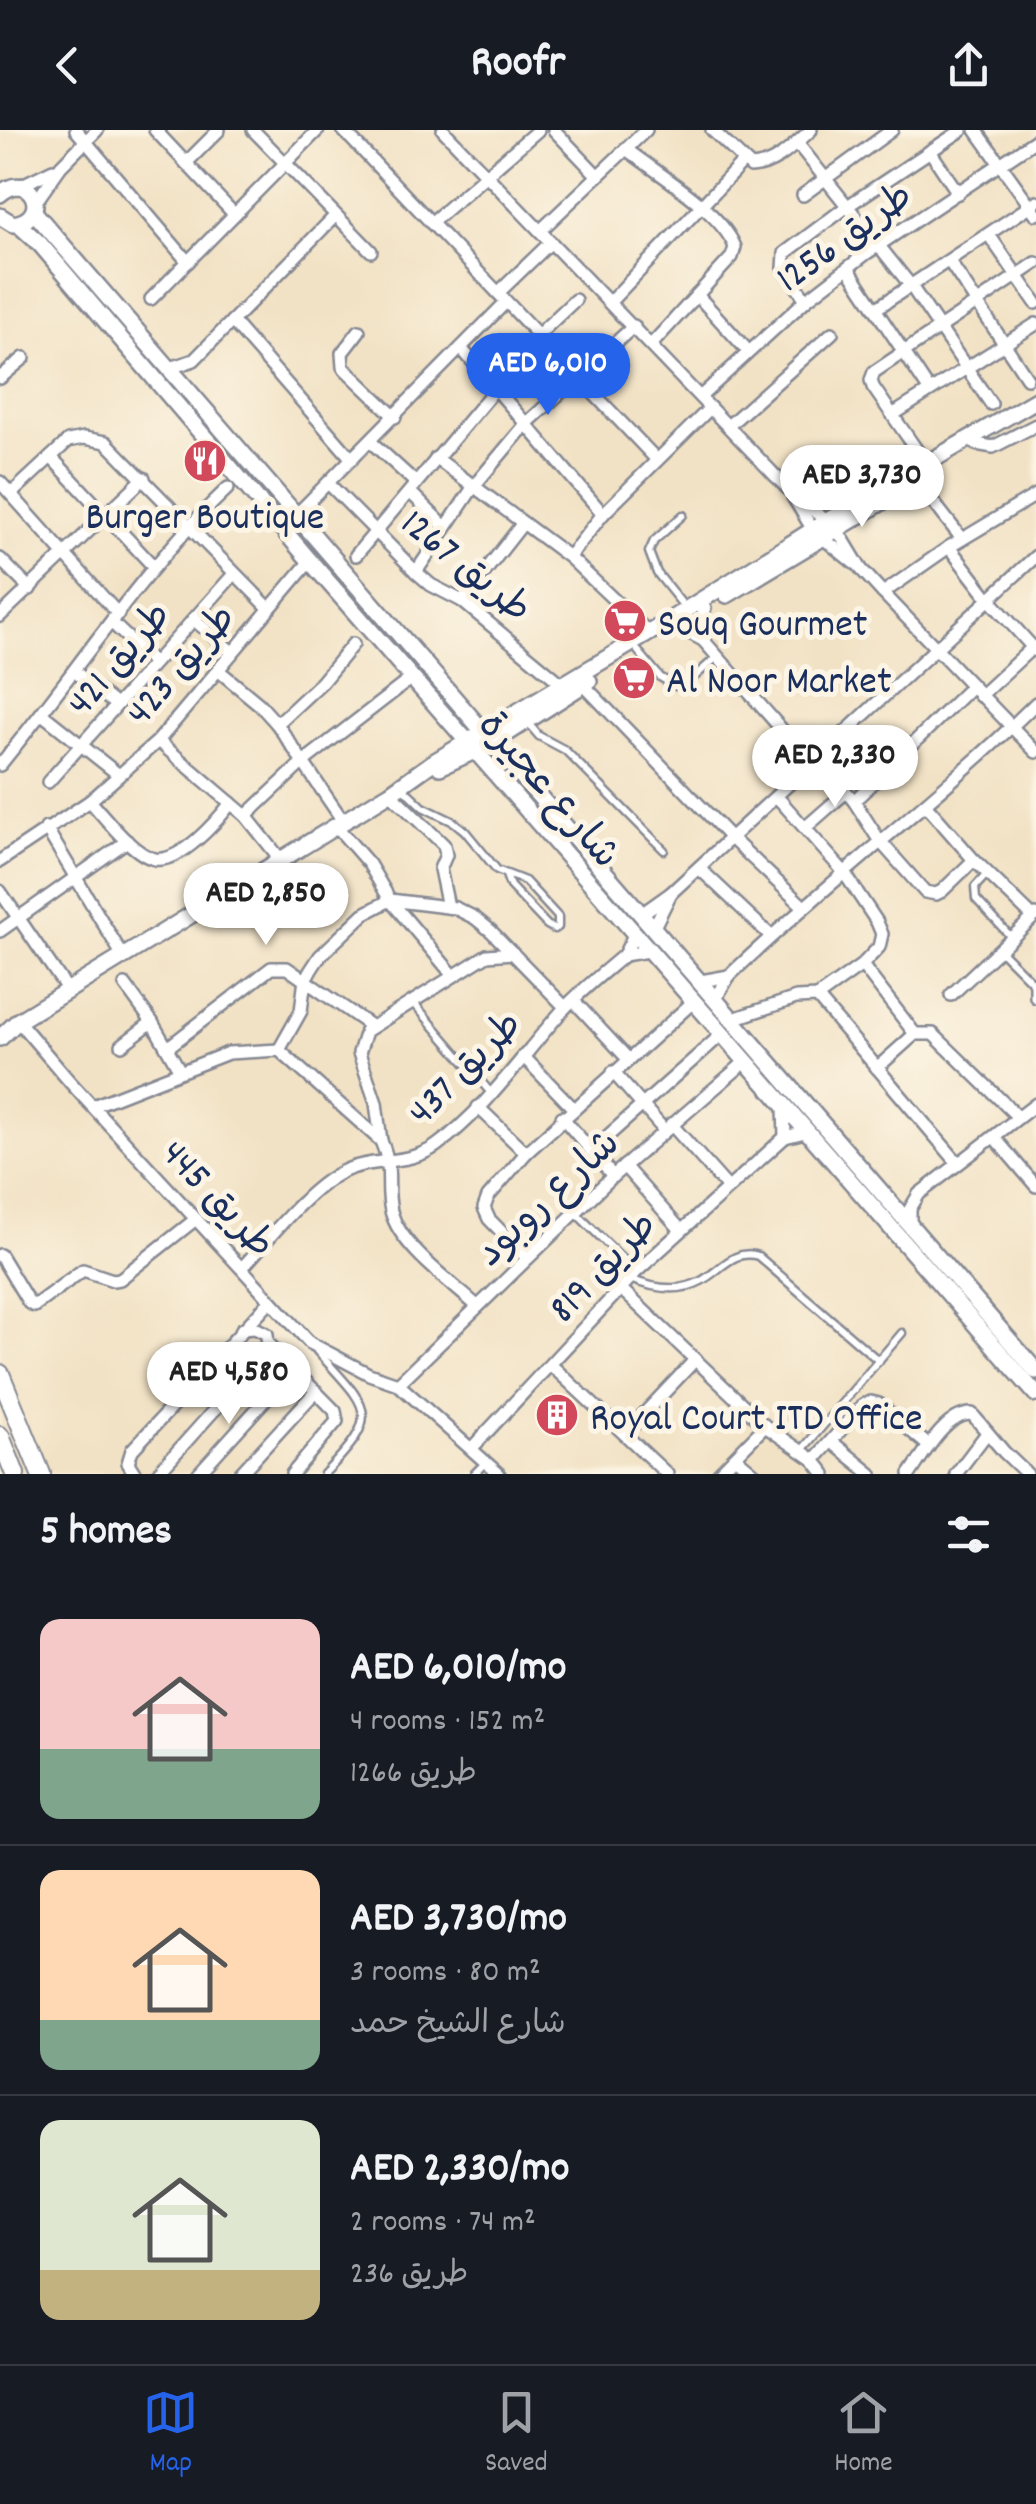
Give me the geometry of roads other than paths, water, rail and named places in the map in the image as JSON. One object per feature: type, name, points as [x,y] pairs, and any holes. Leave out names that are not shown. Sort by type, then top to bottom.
[{"type":"main road","points":[[0,1374],[41,1474]]},
{"type":"main road","points":[[0,1436],[15,1474]]},
{"type":"street","points":[[76,130],[188,262]]},
{"type":"street","points":[[8,224],[25,222],[61,166],[97,130]]},
{"type":"street","points":[[155,130],[234,214]]},
{"type":"street","points":[[186,163],[219,130]]},
{"type":"street","points":[[253,130],[372,251]]},
{"type":"street","points":[[151,299],[318,130]]},
{"type":"street","points":[[343,130],[658,460]]},
{"type":"street","points":[[431,223],[538,130]]},
{"type":"street","points":[[554,130],[598,176]]},
{"type":"street","points":[[540,231],[646,130]]},
{"type":"street","points":[[712,130],[750,167],[764,166],[811,130]]},
{"type":"street","points":[[866,130],[874,143]]},
{"type":"street","points":[[803,195],[892,130]]},
{"type":"street","points":[[806,300],[784,268],[785,254],[962,130]]},
{"type":"street","points":[[876,308],[1034,207],[976,130]]},
{"type":"street","points":[[449,132],[1036,752]]},
{"type":"street","name":"طريق 1256","points":[[700,398],[806,300],[1001,164],[1035,135]]},
{"type":"street","points":[[797,142],[911,286],[991,404]]},
{"type":"street","points":[[626,149],[703,208],[736,246],[732,257],[650,344]]},
{"type":"street","points":[[930,151],[958,193]]},
{"type":"street","points":[[610,302],[744,161]]},
{"type":"street","points":[[8,186],[61,166]]},
{"type":"street","name":"شارع عجيرة","points":[[8,186],[30,192],[51,236],[170,368],[343,574],[489,736],[1036,1370]]},
{"type":"street","points":[[170,368],[194,360],[335,216]]},
{"type":"street","name":"شارع عجيرة","points":[[8,224],[40,244],[240,486],[413,677],[634,936],[1036,1394]]},
{"type":"street","points":[[989,234],[1036,303]]},
{"type":"street","points":[[296,514],[461,348],[551,242]]},
{"type":"street","points":[[950,261],[1028,378]]},
{"type":"street","points":[[927,464],[874,387],[874,372],[1036,264]]},
{"type":"street","points":[[848,268],[929,390]]},
{"type":"street","points":[[696,296],[748,351]]},
{"type":"street","points":[[538,335],[575,300]]},
{"type":"street","points":[[232,321],[352,459]]},
{"type":"street","points":[[894,414],[1036,324]]},
{"type":"street","points":[[416,572],[474,486],[526,424],[634,326]]},
{"type":"street","points":[[358,331],[342,352],[343,367],[395,417]]},
{"type":"street","points":[[728,426],[832,333]]},
{"type":"street","points":[[461,348],[604,514]]},
{"type":"street","points":[[0,378],[24,358]]},
{"type":"street","points":[[186,388],[194,360]]},
{"type":"street","points":[[356,555],[496,388]]},
{"type":"street","points":[[0,1038],[18,1021],[400,787],[638,651],[927,464],[1036,400]]},
{"type":"street","points":[[569,557],[604,514],[710,408]]},
{"type":"street","points":[[489,736],[526,721],[686,610],[1036,408]]},
{"type":"street","points":[[976,444],[993,447],[1036,426]]},
{"type":"street","points":[[154,663],[4,489],[68,442],[84,438],[106,442],[269,608]]},
{"type":"street","points":[[370,441],[445,527]]},
{"type":"street","points":[[51,458],[154,567]]},
{"type":"street","points":[[436,458],[569,557],[649,633]]},
{"type":"street","points":[[0,616],[144,478]]},
{"type":"street","name":"طريق 1267","points":[[328,483],[431,585],[462,601],[573,685],[804,907]]},
{"type":"street","points":[[0,765],[189,525],[240,486]]},
{"type":"street","points":[[882,593],[1036,495]]},
{"type":"street","points":[[931,499],[962,539]]},
{"type":"street","points":[[462,601],[524,523]]},
{"type":"street","points":[[806,827],[1034,649],[988,599],[949,547]]},
{"type":"street","points":[[0,559],[30,590]]},
{"type":"street","name":"طريق 423","points":[[0,860],[90,800],[158,741],[310,561]]},
{"type":"street","points":[[640,915],[672,893],[778,798],[934,648],[1033,562]]},
{"type":"street","name":"طريق 421","points":[[48,782],[234,574]]},
{"type":"street","points":[[703,640],[700,623],[704,608]]},
{"type":"street","points":[[193,619],[232,652]]},
{"type":"street","points":[[676,626],[703,640],[850,796],[879,840],[930,894],[942,890],[974,860]]},
{"type":"street","points":[[277,724],[322,682],[353,644]]},
{"type":"street","points":[[218,670],[277,724],[390,900],[452,974]]},
{"type":"street","points":[[74,672],[116,704]]},
{"type":"street","points":[[246,816],[302,762],[413,677]]},
{"type":"street","points":[[716,998],[729,976],[771,936],[1036,703]]},
{"type":"street","points":[[42,714],[119,775]]},
{"type":"street","points":[[158,741],[246,816],[281,860]]},
{"type":"street","points":[[400,787],[444,845],[446,855],[440,868],[448,907]]},
{"type":"street","points":[[734,1019],[796,998],[817,997],[862,965],[879,946],[882,934],[843,871],[778,798]]},
{"type":"street","points":[[90,800],[127,841],[150,858],[160,860],[196,841],[231,803]]},
{"type":"street","points":[[925,804],[974,860],[1035,916],[951,994]]},
{"type":"street","points":[[46,828],[124,958]]},
{"type":"street","points":[[0,931],[127,841]]},
{"type":"street","points":[[700,868],[771,936]]},
{"type":"street","points":[[0,891],[70,992]]},
{"type":"street","points":[[653,929],[672,893]]},
{"type":"street","points":[[278,1050],[301,1010],[305,979],[320,956],[364,914],[390,900],[448,907],[474,918],[628,1059]]},
{"type":"street","points":[[486,955],[491,930]]},
{"type":"street","name":"طريق 437","points":[[242,1268],[340,1173],[415,1158],[438,1145],[478,1107],[569,1004],[624,954],[634,936]]},
{"type":"street","points":[[624,954],[648,951]]},
{"type":"street","points":[[478,1306],[400,1232],[391,1212],[390,1161],[381,1141],[376,1103],[359,1053],[360,1043],[372,1027],[412,1000],[486,955],[512,953]]},
{"type":"street","points":[[862,965],[914,1034]]},
{"type":"street","points":[[167,1048],[271,968],[288,968],[372,1027]]},
{"type":"street","points":[[700,980],[729,976]]},
{"type":"street","points":[[1036,985],[1036,997]]},
{"type":"street","points":[[125,986],[180,1070]]},
{"type":"street","points":[[817,997],[957,1162]]},
{"type":"street","points":[[527,1258],[490,1219],[484,1208],[488,1197],[562,1117],[693,1002]]},
{"type":"street","points":[[0,1023],[18,1021]]},
{"type":"street","name":"طريق 445","points":[[18,1021],[310,1343],[398,1384],[499,1474]]},
{"type":"street","points":[[122,1045],[152,1022]]},
{"type":"street","points":[[877,1068],[914,1034],[933,1034],[1018,1117]]},
{"type":"street","points":[[591,1151],[722,1035]]},
{"type":"street","points":[[93,1106],[228,1053],[278,1050],[381,1141]]},
{"type":"street","points":[[523,1056],[573,1108]]},
{"type":"street","name":"شارع روبود","points":[[398,1384],[613,1176],[745,1062]]},
{"type":"street","points":[[613,1072],[728,1188]]},
{"type":"street","points":[[349,1114],[368,1111],[376,1103]]},
{"type":"street","points":[[910,1224],[910,1208],[919,1194],[1036,1104]]},
{"type":"street","points":[[478,1107],[526,1153]]},
{"type":"street","points":[[784,1107],[785,1137]]},
{"type":"street","points":[[562,1117],[613,1176]]},
{"type":"street","name":"طريق 819","points":[[472,1448],[680,1229],[785,1137],[805,1132]]},
{"type":"street","points":[[994,1137],[1036,1186]]},
{"type":"street","points":[[624,1166],[680,1229]]},
{"type":"street","points":[[891,1201],[919,1194]]},
{"type":"street","points":[[0,1255],[28,1303],[34,1306],[82,1270],[120,1279],[196,1220]]},
{"type":"street","points":[[628,1280],[694,1361],[765,1426],[814,1460],[825,1474]]},
{"type":"street","points":[[136,1474],[128,1463],[132,1450],[270,1300]]},
{"type":"street","points":[[242,1328],[255,1328],[267,1334],[270,1346],[336,1411],[337,1421],[292,1474]]},
{"type":"street","points":[[157,1474],[270,1346]]},
{"type":"street","points":[[625,1434],[694,1361]]},
{"type":"street","points":[[551,1365],[667,1474]]},
{"type":"street","points":[[198,1474],[293,1368]]},
{"type":"street","points":[[240,1474],[316,1392]]},
{"type":"street","points":[[814,1460],[870,1402],[879,1404],[929,1446]]},
{"type":"street","points":[[910,1474],[929,1446],[958,1416],[966,1413],[972,1414],[1027,1474]]},
{"type":"street","points":[[718,1474],[765,1426]]},
{"type":"street","points":[[956,1474],[988,1433]]},
{"type":"street","points":[[832,1442],[872,1474]]},
{"type":"street","points":[[735,1457],[755,1474]]},
{"type":"lane","points":[[684,516],[654,542],[649,552],[657,573],[686,610]]},
{"type":"lane","points":[[638,651],[660,677],[675,686],[694,678],[718,656]]},
{"type":"lane","points":[[526,721],[539,736],[575,759],[664,850]]},
{"type":"lane","points":[[400,787],[422,808],[465,831],[487,860],[506,875],[526,881],[558,917],[558,927],[547,926],[506,875]]},
{"type":"lane","points":[[988,874],[974,887],[974,894],[1012,938]]},
{"type":"lane","points":[[1000,949],[1036,985]]},
{"type":"lane","points":[[412,1000],[490,1093]]},
{"type":"lane","points":[[575,1212],[628,1280],[649,1287],[687,1287],[703,1281],[730,1260],[749,1253],[758,1256],[879,1361]]},
{"type":"lane","points":[[801,1450],[902,1333]]},
{"type":"lane","points":[[310,1343],[350,1388],[364,1420],[356,1441],[324,1474]]},
{"type":"lane","points":[[474,1474],[486,1462]]},
{"type":"place","name":"Burger Boutique","points":[[205,461]]},
{"type":"place","name":"Souq Gourmet","points":[[625,621]]},
{"type":"place","name":"Al Noor Market","points":[[634,678]]},
{"type":"place","name":"Royal Court ITD Office","points":[[557,1415]]}]
